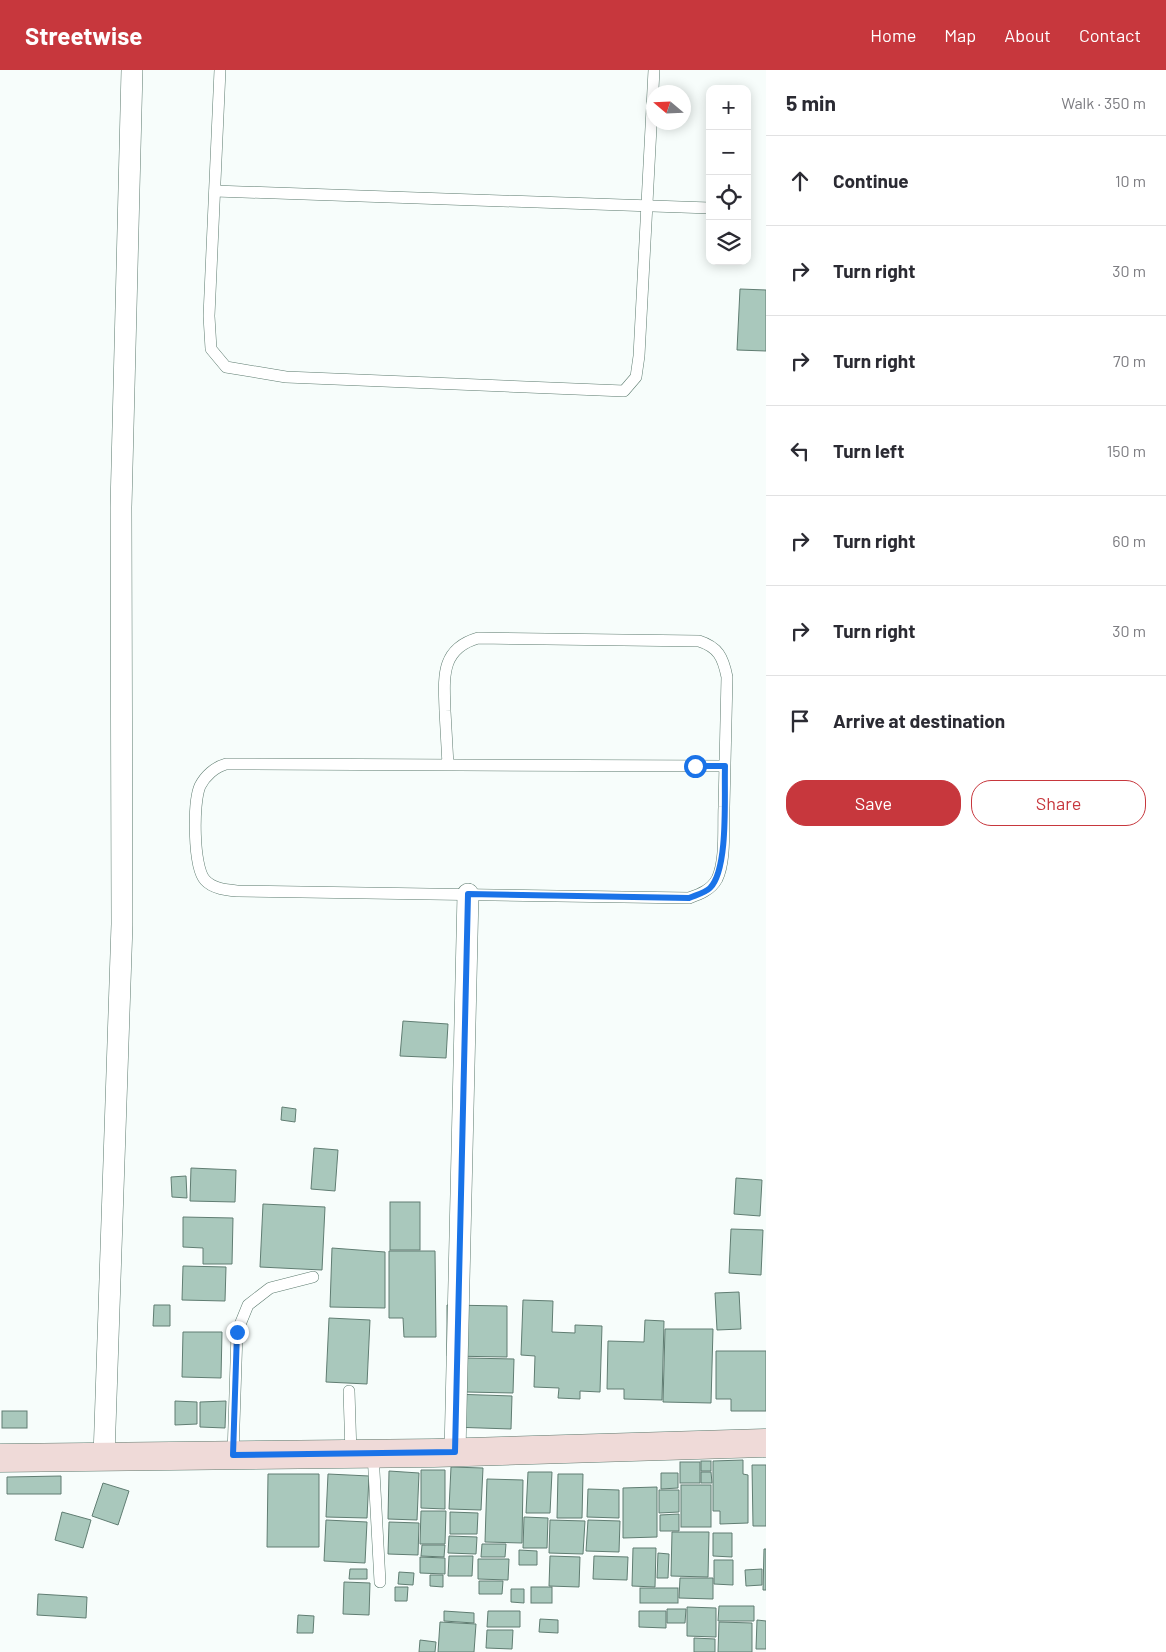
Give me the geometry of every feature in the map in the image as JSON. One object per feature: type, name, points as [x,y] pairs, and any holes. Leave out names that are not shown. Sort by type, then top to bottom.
[{"type":"street","points":[[104,1457],[122,924],[121,507],[132,70]]},
{"type":"street","points":[[455,1452],[468,894]]},
{"type":"street","points":[[0,1458],[455,1452],[766,1443]]},
{"type":"lane","points":[[220,70],[209,316],[212,349],[226,367],[286,377],[624,391],[636,377],[639,356],[654,70]]},
{"type":"lane","points":[[215,191],[706,208]]},
{"type":"lane","points":[[448,765],[444,677],[446,668],[449,659],[460,646],[478,638],[698,641],[716,649],[721,658],[727,677],[725,766],[723,851],[716,879],[709,889],[699,894],[689,898],[225,890],[205,880],[199,870],[196,856],[196,799],[201,785],[217,766],[226,764],[448,765],[725,766]]},
{"type":"lane","points":[[233,1455],[237,1332],[248,1305],[270,1288],[313,1277]]},
{"type":"lane","points":[[349,1391],[362,1453],[380,1582]]},
{"type":"building","points":[[740,289],[766,290],[766,351],[737,350]]},
{"type":"building","points":[[403,1021],[448,1024],[446,1058],[400,1056]]},
{"type":"building","points":[[282,1107],[296,1109],[295,1122],[281,1120]]},
{"type":"building","points":[[314,1148],[338,1150],[335,1191],[311,1189]]},
{"type":"building","points":[[191,1168],[236,1170],[235,1202],[190,1201]]},
{"type":"building","points":[[186,1176],[187,1198],[172,1197],[171,1177]]},
{"type":"building","points":[[736,1178],[762,1180],[760,1216],[734,1214]]},
{"type":"building","points":[[390,1202],[420,1202],[420,1250],[390,1250]]},
{"type":"building","points":[[263,1204],[325,1207],[322,1270],[260,1267]]},
{"type":"building","points":[[183,1217],[233,1218],[232,1264],[203,1264],[203,1248],[183,1247]]},
{"type":"building","points":[[731,1229],[763,1230],[761,1275],[729,1273]]},
{"type":"building","points":[[332,1248],[385,1252],[385,1308],[330,1307]]},
{"type":"building","points":[[389,1251],[435,1251],[436,1337],[404,1337],[403,1318],[389,1318]]},
{"type":"building","points":[[183,1266],[226,1267],[225,1301],[182,1300]]},
{"type":"building","points":[[739,1292],[741,1329],[717,1330],[715,1293]]},
{"type":"building","points":[[523,1300],[553,1301],[552,1332],[575,1333],[575,1325],[602,1326],[600,1392],[580,1391],[580,1399],[558,1398],[559,1388],[534,1387],[535,1356],[521,1355]]},
{"type":"building","points":[[154,1305],[170,1305],[170,1326],[153,1326]]},
{"type":"building","points":[[447,1305],[507,1306],[507,1357],[447,1356]]},
{"type":"building","points":[[329,1318],[370,1320],[367,1384],[326,1382]]},
{"type":"building","points":[[645,1320],[664,1321],[662,1400],[624,1399],[624,1389],[607,1389],[608,1341],[644,1342]]},
{"type":"building","points":[[665,1329],[713,1329],[711,1403],[663,1402]]},
{"type":"building","points":[[183,1332],[222,1332],[221,1378],[182,1377]]},
{"type":"building","points":[[716,1351],[766,1351],[766,1411],[731,1411],[731,1399],[716,1399]]},
{"type":"building","points":[[467,1358],[514,1359],[513,1393],[466,1392]]},
{"type":"building","points":[[452,1394],[512,1396],[511,1429],[451,1427]]},
{"type":"building","points":[[175,1401],[197,1402],[197,1424],[175,1425]]},
{"type":"building","points":[[226,1401],[225,1428],[200,1427],[200,1402]]},
{"type":"building","points":[[2,1411],[27,1411],[27,1428],[2,1428]]},
{"type":"building","points":[[743,1460],[743,1474],[748,1475],[748,1523],[720,1524],[720,1511],[713,1511],[713,1461]]},
{"type":"building","points":[[701,1461],[711,1461],[711,1471],[701,1471]]},
{"type":"building","points":[[680,1462],[700,1462],[700,1483],[680,1483]]},
{"type":"building","points":[[752,1465],[766,1465],[766,1526],[753,1526]]},
{"type":"building","points":[[451,1467],[483,1468],[481,1510],[449,1509]]},
{"type":"building","points":[[421,1470],[445,1470],[445,1509],[421,1508]]},
{"type":"building","points":[[389,1471],[419,1473],[417,1520],[388,1519]]},
{"type":"building","points":[[528,1472],[552,1472],[550,1513],[526,1513]]},
{"type":"building","points":[[701,1472],[711,1472],[712,1483],[701,1483]]},
{"type":"building","points":[[661,1473],[678,1473],[678,1488],[661,1489]]},
{"type":"building","points":[[268,1474],[319,1474],[319,1547],[267,1547]]},
{"type":"building","points":[[328,1474],[369,1476],[367,1518],[326,1517]]},
{"type":"building","points":[[558,1474],[583,1474],[582,1518],[557,1518]]},
{"type":"building","points":[[61,1476],[61,1494],[7,1494],[7,1477]]},
{"type":"building","points":[[487,1479],[523,1480],[522,1543],[485,1542]]},
{"type":"building","points":[[103,1483],[129,1491],[118,1525],[92,1516]]},
{"type":"building","points":[[681,1485],[711,1485],[711,1527],[681,1527]]},
{"type":"building","points":[[657,1487],[657,1537],[623,1538],[623,1488]]},
{"type":"building","points":[[588,1489],[619,1490],[619,1518],[587,1517]]},
{"type":"building","points":[[659,1490],[679,1490],[679,1512],[659,1513]]},
{"type":"building","points":[[421,1511],[446,1511],[445,1544],[420,1544]]},
{"type":"building","points":[[62,1512],[91,1520],[83,1548],[55,1540]]},
{"type":"building","points":[[450,1512],[478,1513],[477,1534],[450,1534]]},
{"type":"building","points":[[679,1514],[679,1531],[660,1531],[660,1515]]},
{"type":"building","points":[[524,1517],[548,1518],[547,1548],[523,1548]]},
{"type":"building","points":[[326,1520],[367,1522],[365,1563],[324,1561]]},
{"type":"building","points":[[550,1520],[585,1521],[583,1554],[549,1553]]},
{"type":"building","points":[[588,1520],[620,1521],[619,1552],[586,1551]]},
{"type":"building","points":[[389,1522],[419,1523],[418,1555],[388,1554]]},
{"type":"building","points":[[672,1532],[709,1532],[708,1577],[671,1576]]},
{"type":"building","points":[[713,1533],[732,1533],[732,1557],[713,1556]]},
{"type":"building","points":[[449,1536],[477,1537],[476,1554],[448,1553]]},
{"type":"building","points":[[482,1544],[506,1544],[505,1557],[481,1557]]},
{"type":"building","points":[[422,1545],[445,1545],[444,1557],[421,1556]]},
{"type":"building","points":[[633,1548],[656,1548],[655,1587],[632,1586]]},
{"type":"building","points":[[764,1549],[766,1549],[766,1590],[763,1590]]},
{"type":"building","points":[[519,1550],[537,1551],[537,1565],[519,1565]]},
{"type":"building","points":[[658,1553],[669,1554],[668,1578],[657,1578]]},
{"type":"building","points":[[449,1556],[473,1556],[472,1576],[448,1576]]},
{"type":"building","points":[[550,1556],[580,1557],[579,1587],[549,1586]]},
{"type":"building","points":[[594,1556],[628,1557],[627,1580],[593,1579]]},
{"type":"building","points":[[420,1557],[445,1558],[445,1574],[420,1573]]},
{"type":"building","points":[[478,1559],[509,1559],[508,1580],[478,1579]]},
{"type":"building","points":[[714,1560],[733,1560],[733,1585],[714,1584]]},
{"type":"building","points":[[350,1569],[367,1569],[367,1579],[349,1579]]},
{"type":"building","points":[[762,1569],[762,1585],[746,1586],[745,1570]]},
{"type":"building","points":[[399,1572],[414,1573],[413,1585],[398,1584]]},
{"type":"building","points":[[430,1575],[443,1575],[443,1587],[430,1586]]},
{"type":"building","points":[[680,1578],[713,1578],[713,1599],[679,1598]]},
{"type":"building","points":[[479,1581],[503,1581],[502,1594],[479,1594]]},
{"type":"building","points":[[344,1582],[370,1583],[369,1615],[343,1614]]},
{"type":"building","points":[[395,1587],[408,1587],[407,1601],[395,1601]]},
{"type":"building","points":[[531,1587],[552,1587],[552,1603],[531,1603]]},
{"type":"building","points":[[640,1588],[678,1588],[678,1603],[640,1603]]},
{"type":"building","points":[[511,1589],[524,1589],[524,1603],[511,1602]]},
{"type":"building","points":[[38,1594],[87,1597],[86,1618],[37,1615]]},
{"type":"building","points":[[719,1606],[754,1606],[754,1621],[718,1621]]},
{"type":"building","points":[[687,1607],[716,1608],[716,1637],[687,1636]]},
{"type":"building","points":[[667,1609],[686,1609],[685,1623],[667,1623]]},
{"type":"building","points":[[444,1611],[474,1613],[474,1623],[444,1621]]},
{"type":"building","points":[[488,1611],[520,1611],[520,1627],[487,1627]]},
{"type":"building","points":[[639,1611],[666,1611],[666,1628],[639,1627]]},
{"type":"building","points":[[298,1615],[314,1616],[313,1633],[297,1633]]},
{"type":"building","points":[[540,1619],[558,1620],[558,1633],[539,1632]]},
{"type":"building","points":[[757,1620],[766,1621],[766,1649],[756,1649]]},
{"type":"building","points":[[440,1622],[476,1624],[474,1652],[438,1652]]},
{"type":"building","points":[[719,1622],[752,1623],[752,1652],[718,1652]]},
{"type":"building","points":[[487,1630],[513,1630],[512,1649],[486,1648]]},
{"type":"building","points":[[694,1638],[715,1639],[715,1652],[694,1652]]},
{"type":"building","points":[[420,1640],[436,1642],[435,1652],[419,1652]]},
{"type":"route","points":[[237,1332],[233,1455],[455,1452],[468,894],[689,898],[709,889],[720,869],[723,851],[725,766],[695,766]]}]
